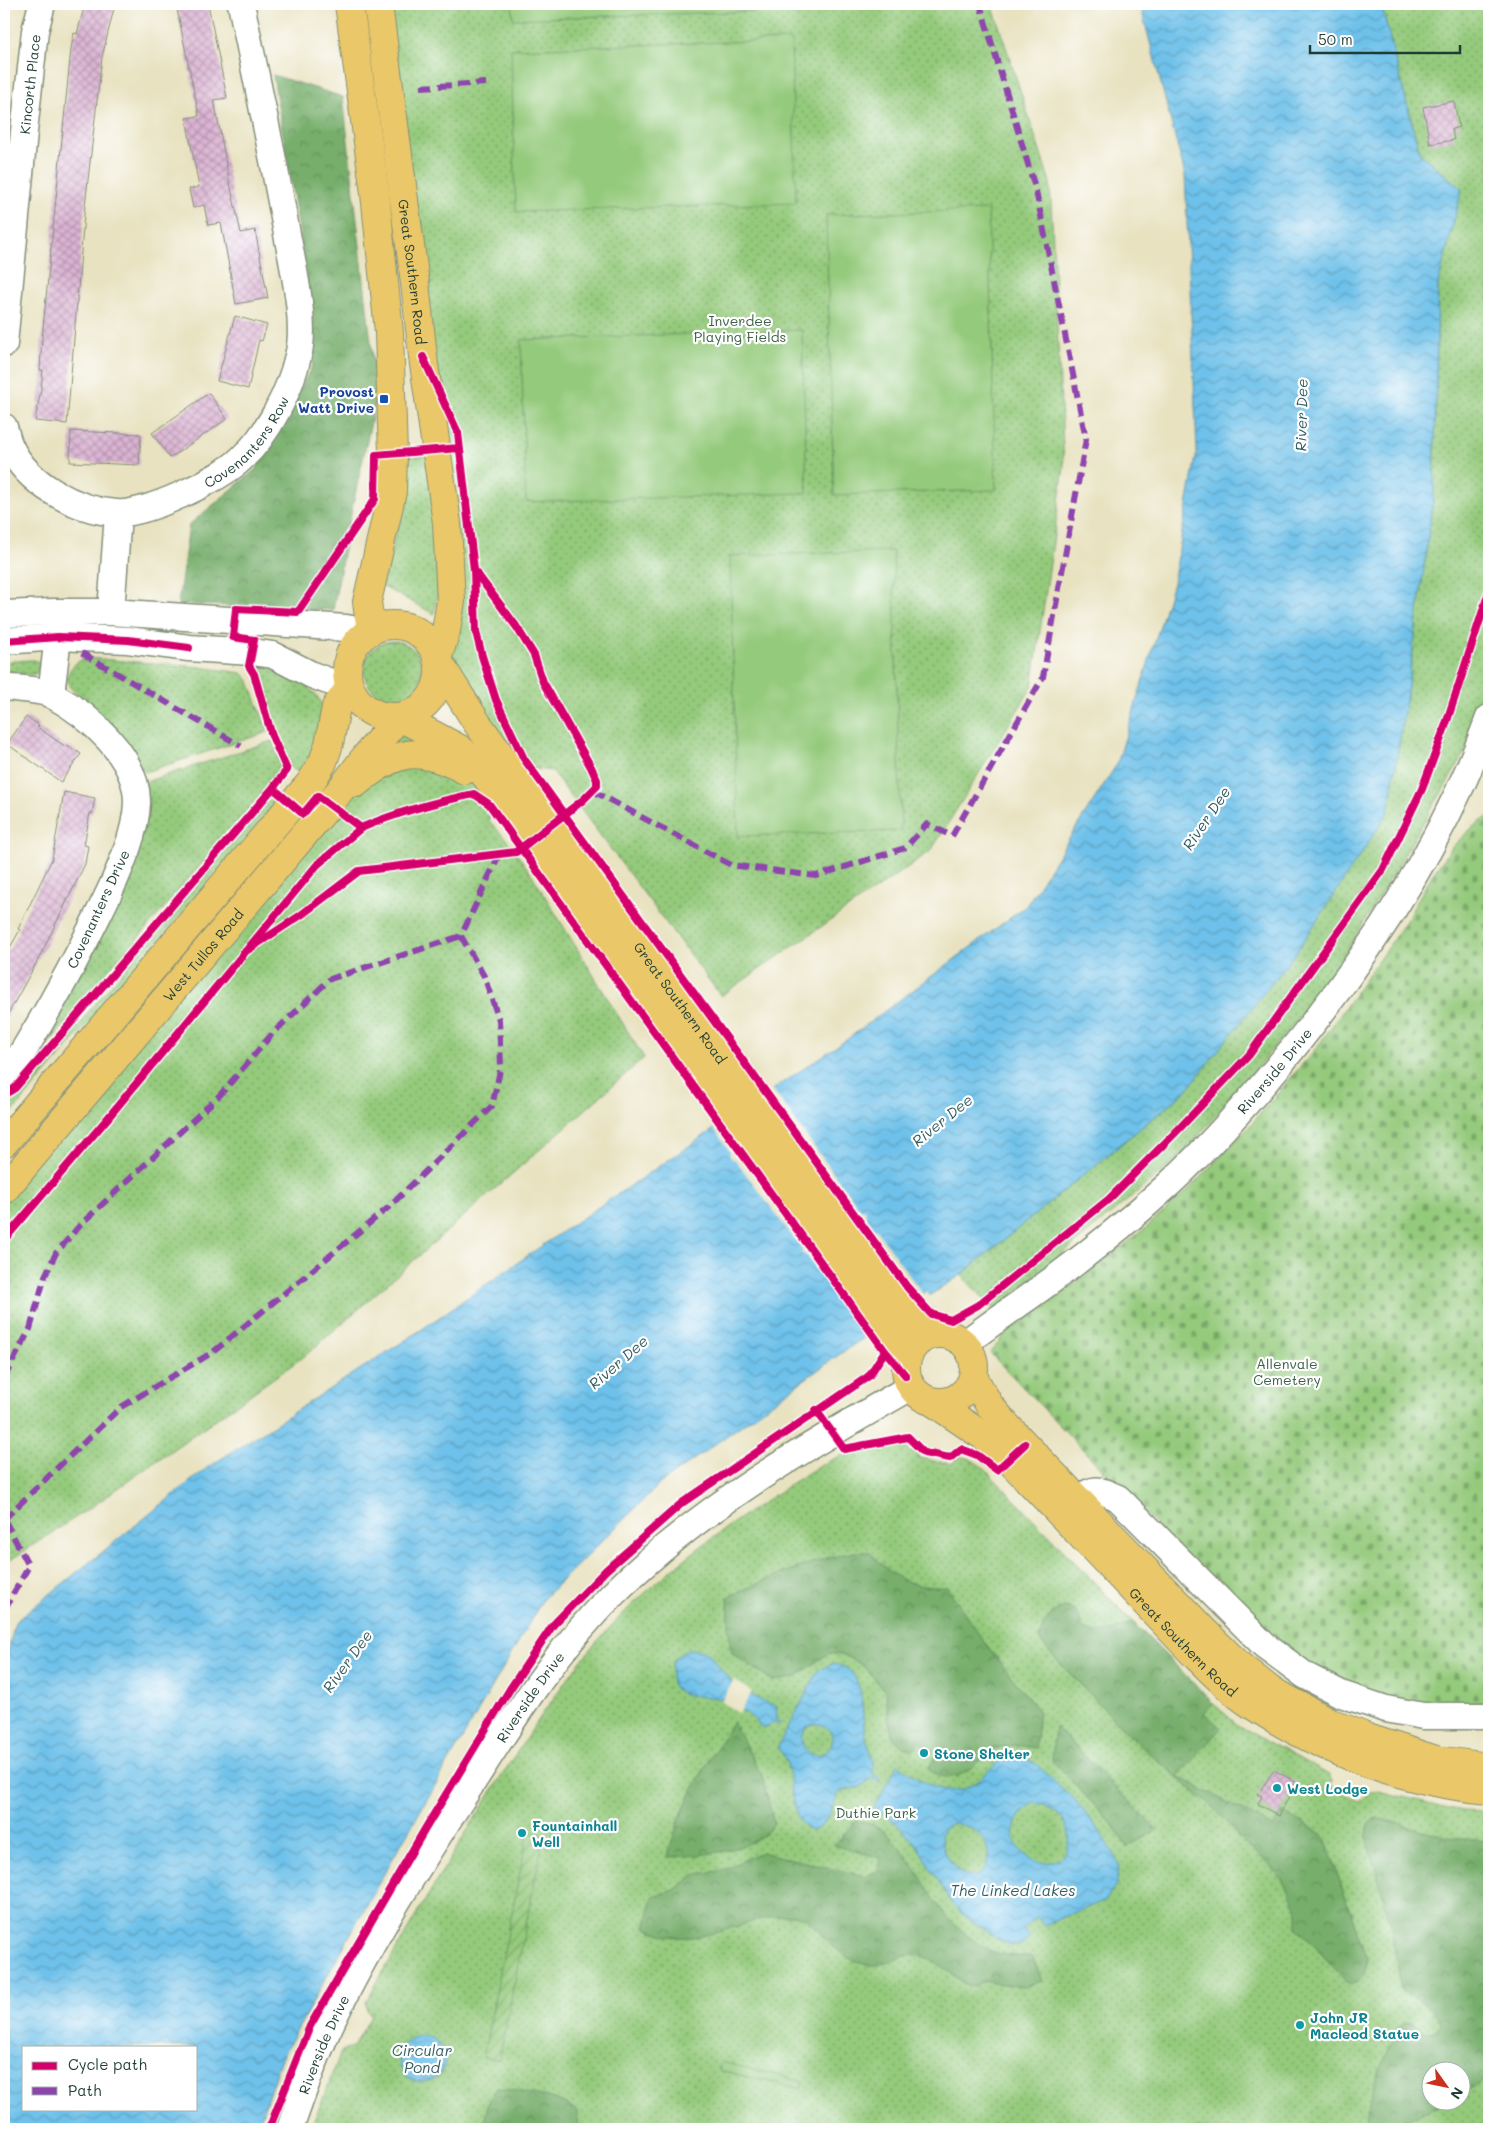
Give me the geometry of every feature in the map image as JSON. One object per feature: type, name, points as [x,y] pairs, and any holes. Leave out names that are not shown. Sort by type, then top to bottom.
[{"type":"main road","name":"Great Southern Road","points":[[349,4],[375,193],[389,332],[392,492],[367,602],[370,631]]},
{"type":"main road","name":"Great Southern Road","points":[[378,4],[423,357],[447,523],[450,601],[446,632],[438,660],[477,723],[504,786]]},
{"type":"main road","points":[[389,625],[411,628],[428,641],[438,660],[437,686],[423,706],[412,713],[399,717],[384,716],[369,711],[357,700],[350,687],[347,671],[350,656],[357,642],[370,631],[389,625]]},
{"type":"main road","points":[[4,1143],[311,782],[323,762],[329,744],[336,707],[350,687]]},
{"type":"main road","name":"Great Southern Road","points":[[399,717],[460,749],[504,786],[890,1290],[914,1350]]},
{"type":"main road","name":"West Tullos Road","points":[[4,1190],[330,805],[366,756],[399,717]]},
{"type":"main road","points":[[330,805],[378,766],[401,755],[424,754],[443,758],[504,786]]},
{"type":"main road","points":[[950,1335],[964,1344],[971,1354],[974,1365],[973,1377],[969,1386],[953,1400],[933,1402],[924,1399],[914,1350],[950,1335]]},
{"type":"main road","name":"Great Southern Road","points":[[973,1377],[990,1406],[1078,1499],[1203,1630],[1240,1666],[1270,1690],[1317,1716],[1368,1738],[1436,1760],[1489,1767]]},
{"type":"main road","name":"Great Southern Road","points":[[933,1402],[992,1442],[1192,1652],[1251,1704],[1289,1726],[1360,1760],[1462,1788],[1489,1790]]},
{"type":"street","name":"Kincorth Place","points":[[4,344],[35,31],[42,4]]},
{"type":"street","name":"Covenanters Row","points":[[118,514],[149,507],[198,488],[242,459],[279,408],[299,355],[300,318],[296,280],[242,4]]},
{"type":"street","points":[[4,428],[10,446],[20,462],[44,486],[84,507],[118,514],[111,612]]},
{"type":"street","points":[[58,637],[111,612]]},
{"type":"street","points":[[4,614],[111,612],[370,631]]},
{"type":"street","points":[[4,687],[50,694],[58,637]]},
{"type":"street","points":[[4,640],[58,637],[128,640],[190,648],[273,655],[328,682],[350,687]]},
{"type":"street","name":"Covenanters Drive","points":[[4,1081],[36,1033],[113,886],[129,843],[137,804],[134,779],[118,750],[94,725],[50,694]]},
{"type":"street","name":"Riverside Drive","points":[[964,1344],[1082,1257],[1167,1186],[1220,1133],[1298,1043],[1362,957],[1423,859],[1457,795],[1489,718]]},
{"type":"street","name":"Riverside Drive","points":[[290,2129],[333,2019],[395,1907],[509,1726],[576,1633],[614,1592],[644,1565],[728,1500],[783,1461],[914,1350]]},
{"type":"street","points":[[1078,1499],[1094,1489],[1118,1498],[1264,1645],[1306,1676],[1341,1694],[1386,1709],[1423,1716],[1489,1716]]},
{"type":"green space","name":"Inverdee Playing Fields","points":[[378,4],[992,4],[1050,182],[1064,467],[1032,687],[931,851],[721,996],[552,771],[508,765],[438,661],[451,601]]},
{"type":"green space","points":[[512,4],[792,4],[793,10],[513,19]]},
{"type":"green space","points":[[1381,4],[1489,4],[1489,678],[1465,753],[1324,989],[1181,1156],[995,1310],[961,1275],[1186,1091],[1388,813],[1407,694],[1434,493],[1438,284],[1462,189],[1420,154]]},
{"type":"green space","points":[[791,40],[796,203],[516,212],[511,49]]},
{"type":"green space","points":[[273,75],[343,97],[377,395],[348,527],[333,610],[178,604],[189,525],[256,469],[313,365],[305,265]]},
{"type":"green space","points":[[988,210],[996,490],[834,495],[826,215]]},
{"type":"green space","points":[[802,330],[807,493],[526,502],[521,340]]},
{"type":"green space","points":[[427,456],[435,515],[439,575],[434,614],[382,586],[404,501],[406,487],[404,457]]},
{"type":"green space","points":[[893,551],[901,831],[738,836],[730,556]]},
{"type":"green space","points":[[393,641],[404,643],[417,654],[422,670],[420,681],[409,694],[393,699],[382,697],[369,686],[364,670],[366,659],[377,646]]},
{"type":"green space","points":[[87,658],[200,667],[242,673],[248,679],[268,732],[145,772],[133,756],[81,703],[84,699],[69,685],[69,672],[75,664]]},
{"type":"green space","points":[[34,660],[41,663],[41,669],[34,674],[8,671],[9,661]]},
{"type":"green space","points":[[262,666],[279,670],[297,679],[314,693],[323,707],[312,759],[302,775],[290,767],[275,730],[262,689]]},
{"type":"green space","points":[[400,717],[492,784],[489,821],[507,840],[532,875],[644,1058],[306,1355],[93,1506],[4,1564],[4,1190]]},
{"type":"green space","points":[[272,741],[282,769],[14,1084],[145,782]]},
{"type":"green space","points":[[272,797],[277,801],[4,1122],[4,1102],[14,1097],[56,1050]]},
{"type":"green space","name":"Allenvale Cemetery","points":[[1489,816],[1489,1703],[1428,1705],[1390,1700],[1346,1686],[1268,1642],[990,1353],[1006,1333],[1057,1298],[1147,1227],[1183,1195],[1248,1128],[1318,1046],[1404,924],[1432,875],[1453,846],[1473,827]]},
{"type":"green space","name":"Duthie Park","points":[[877,1448],[907,1448],[914,1450],[919,1458],[952,1464],[956,1459],[962,1457],[970,1459],[983,1467],[1201,1693],[1238,1725],[1329,1775],[1332,1781],[1331,1787],[1360,1801],[1370,1792],[1378,1791],[1462,1811],[1489,1812],[1489,2129],[311,2129],[341,2052],[353,2047],[371,2016],[367,2010],[366,2002],[434,1884],[543,1713],[597,1641],[648,1590],[726,1528],[813,1470],[843,1455]]},
{"type":"green space","points":[[855,1552],[869,1552],[886,1569],[913,1584],[947,1587],[985,1643],[1039,1712],[1035,1748],[1014,1745],[1001,1747],[992,1751],[960,1775],[951,1777],[941,1776],[930,1771],[929,1768],[936,1753],[919,1742],[914,1750],[903,1747],[893,1738],[888,1718],[886,1692],[863,1666],[847,1656],[829,1653],[794,1678],[773,1681],[733,1654],[730,1647],[728,1597],[806,1565]]},
{"type":"green space","points":[[1063,1607],[1076,1612],[1083,1629],[1089,1631],[1108,1632],[1133,1622],[1213,1703],[1204,1713],[1221,1728],[1178,1776],[1273,1827],[1281,1813],[1284,1813],[1324,1835],[1367,1960],[1361,1980],[1349,1984],[1297,1927],[1299,1916],[1294,1902],[1281,1878],[1271,1866],[1238,1837],[1227,1822],[1210,1805],[1137,1743],[1050,1653],[1039,1639],[1040,1634],[1050,1616]]},
{"type":"green space","points":[[733,1722],[762,1776],[774,1823],[766,1833],[741,1846],[711,1853],[668,1857],[679,1821],[694,1786]]},
{"type":"green space","points":[[1055,1726],[1157,1830],[1127,1847],[1112,1824],[1052,1760]]},
{"type":"green space","points":[[1377,1818],[1453,1838],[1489,1841],[1489,2078],[1470,2089],[1470,2060],[1420,2060],[1420,2110],[1429,2110],[1389,2129],[1367,2129],[1366,2118],[1371,2093],[1397,2031],[1401,2025],[1408,2022],[1425,2032],[1433,2033],[1440,2027],[1440,2021],[1438,2015],[1433,2010],[1401,1989],[1390,1921],[1367,1837],[1368,1825]]},
{"type":"green space","points":[[856,1821],[871,1824],[884,1831],[897,1843],[937,1903],[950,1920],[961,1930],[980,1945],[995,1953],[1033,1957],[1042,1981],[1023,1987],[982,1981],[975,1986],[967,1985],[934,1961],[922,1956],[913,1955],[882,1964],[862,1963],[849,1958],[832,1946],[809,1922],[799,1916],[792,1915],[754,1921],[701,1936],[664,1935],[645,1927],[653,1897],[677,1889],[694,1875],[723,1870],[761,1852],[865,1876],[878,1871],[881,1858],[834,1845]]},
{"type":"green space","points":[[528,1832],[544,1835],[499,2060],[483,2057]]},
{"type":"green space","points":[[721,2062],[803,2081],[801,2089],[719,2070]]},
{"type":"green space","points":[[501,2088],[542,2096],[570,2106],[578,2112],[577,2129],[483,2129],[488,2104],[496,2089]]},
{"type":"water","name":"River Dee","points":[[1140,4],[1381,4],[1420,154],[1462,189],[1438,284],[1434,493],[1407,694],[1388,813],[1295,954],[1186,1091],[961,1275],[847,1349],[661,1483],[543,1599],[385,1872],[280,2061],[257,2129],[4,2129],[4,1669],[15,1622],[207,1468],[415,1334],[566,1229],[846,1040],[1026,906],[1117,764],[1173,583],[1197,451],[1185,175]]},
{"type":"water","points":[[691,1649],[707,1652],[732,1683],[760,1700],[776,1706],[777,1713],[775,1719],[780,1722],[779,1725],[773,1722],[768,1727],[763,1728],[748,1714],[725,1700],[695,1696],[679,1691],[674,1686],[671,1678],[672,1666],[679,1655]]},
{"type":"water","points":[[831,1664],[843,1666],[851,1672],[857,1681],[866,1737],[872,1758],[873,1774],[881,1779],[880,1782],[872,1777],[861,1787],[841,1791],[825,1820],[817,1829],[811,1831],[804,1826],[796,1812],[788,1767],[778,1746],[818,1671]],"holes":[[[813,1724],[825,1726],[832,1736],[832,1743],[829,1749],[816,1755],[804,1748],[801,1737],[806,1727]]]},
{"type":"water","name":"The Linked Lakes","points":[[1015,1755],[1037,1765],[1075,1800],[1099,1830],[1119,1864],[1116,1886],[1106,1900],[1044,1925],[1037,1917],[1023,1929],[1030,1937],[1021,1945],[1012,1946],[997,1939],[964,1916],[949,1899],[917,1845],[895,1822],[874,1807],[898,1764],[936,1788],[957,1790],[968,1787],[978,1781],[994,1765]],"holes":[[[1033,1803],[1045,1805],[1055,1811],[1067,1830],[1068,1849],[1062,1857],[1051,1862],[1045,1863],[1030,1858],[1022,1852],[1014,1838],[1016,1823]],[[953,1823],[972,1829],[983,1839],[988,1851],[987,1862],[983,1871],[975,1876],[965,1875],[954,1866],[945,1851],[941,1834],[946,1827]]]},
{"type":"water","name":"Circular Pond","points":[[427,2036],[439,2042],[444,2050],[444,2068],[439,2076],[431,2081],[417,2082],[405,2076],[400,2068],[399,2054],[405,2042],[413,2037]]},
{"type":"pier","points":[[771,1088],[789,1112],[791,1112],[792,1117],[861,1210],[864,1209],[865,1215],[923,1294],[927,1292],[931,1298],[866,1340],[863,1336],[865,1333],[807,1256],[801,1253],[803,1250],[735,1159],[732,1159],[729,1155],[730,1152],[713,1127]]},
{"type":"pier","points":[[734,1680],[752,1692],[739,1713],[721,1702]]},
{"type":"building","points":[[85,4],[115,4],[102,57],[84,215],[67,424],[35,421],[43,370],[40,370],[42,338],[71,49],[74,33],[77,34]]},
{"type":"building","points":[[176,4],[208,4],[227,98],[214,100],[229,179],[241,233],[255,230],[268,298],[236,304],[221,223],[208,225],[204,205],[193,208],[189,189],[199,187],[186,118],[199,116]]},
{"type":"building","points":[[1454,101],[1459,127],[1452,129],[1454,140],[1430,144],[1423,107]]},
{"type":"building","points":[[235,316],[267,325],[262,341],[259,340],[248,389],[217,381]]},
{"type":"building","points":[[209,393],[227,419],[170,458],[152,433]]},
{"type":"building","points":[[71,431],[141,434],[139,465],[70,462]]},
{"type":"building","points":[[26,717],[66,747],[67,745],[81,754],[61,782],[7,744]]},
{"type":"building","points":[[64,792],[95,798],[84,845],[88,846],[85,864],[38,960],[4,1021],[4,958],[20,930],[18,929],[52,859]]},
{"type":"building","name":"West Lodge","points":[[1274,1770],[1296,1782],[1279,1816],[1258,1804],[1262,1796],[1258,1794]]},
{"type":"marked path","points":[[593,791],[731,865],[816,876],[905,848],[927,824],[952,836],[1043,677],[1086,439],[1036,191],[980,4]]},
{"type":"marked path","points":[[421,87],[486,83]]},
{"type":"marked path","points":[[82,653],[241,746]]},
{"type":"marked path","points":[[4,1519],[121,1407],[213,1352],[389,1207],[492,1106],[501,1066],[499,1020],[484,976],[461,936],[499,855]]},
{"type":"marked path","points":[[4,1378],[30,1329],[45,1276],[56,1253],[81,1224],[220,1095],[272,1034],[330,979],[461,936]]},
{"type":"marked path","points":[[4,1519],[29,1566],[4,1610]]},
{"type":"cycle path","points":[[423,357],[458,433],[474,570],[476,632],[482,656],[496,700],[524,759],[907,1287],[931,1314],[951,1320],[978,1305],[1109,1199],[1249,1055],[1383,870],[1422,789],[1445,727],[1489,592]]},
{"type":"cycle path","points":[[459,448],[376,455],[375,499],[298,612],[236,609],[233,637],[254,640],[249,666],[254,674],[272,736],[287,770],[273,788],[303,814],[318,796],[361,828],[417,808],[474,794],[489,804],[885,1351],[906,1376]]},
{"type":"cycle path","points":[[243,953],[301,915],[359,871],[516,852],[583,800],[597,786],[597,780],[591,767],[543,682],[534,655],[516,626],[474,570]]},
{"type":"cycle path","points":[[4,641],[58,637],[128,640],[189,648]]},
{"type":"cycle path","points":[[4,1095],[15,1088],[273,788]]},
{"type":"cycle path","points":[[4,1240],[107,1119],[317,865],[361,828]]},
{"type":"cycle path","points":[[269,2129],[310,2026],[425,1829],[510,1689],[553,1625],[606,1570],[682,1503],[869,1376],[885,1351]]},
{"type":"cycle path","points":[[816,1410],[844,1449],[908,1437],[924,1453],[950,1458],[961,1449],[977,1455],[997,1470],[1025,1444]]},
{"type":"place","name":"Provost Watt Drive","points":[[384,399]]},
{"type":"place","name":"Stone Shelter","points":[[924,1753]]},
{"type":"place","name":"West Lodge","points":[[1277,1788]]},
{"type":"place","name":"Fountainhall Well","points":[[522,1833]]},
{"type":"place","name":"John JR Macleod Statue","points":[[1300,2025]]}]
